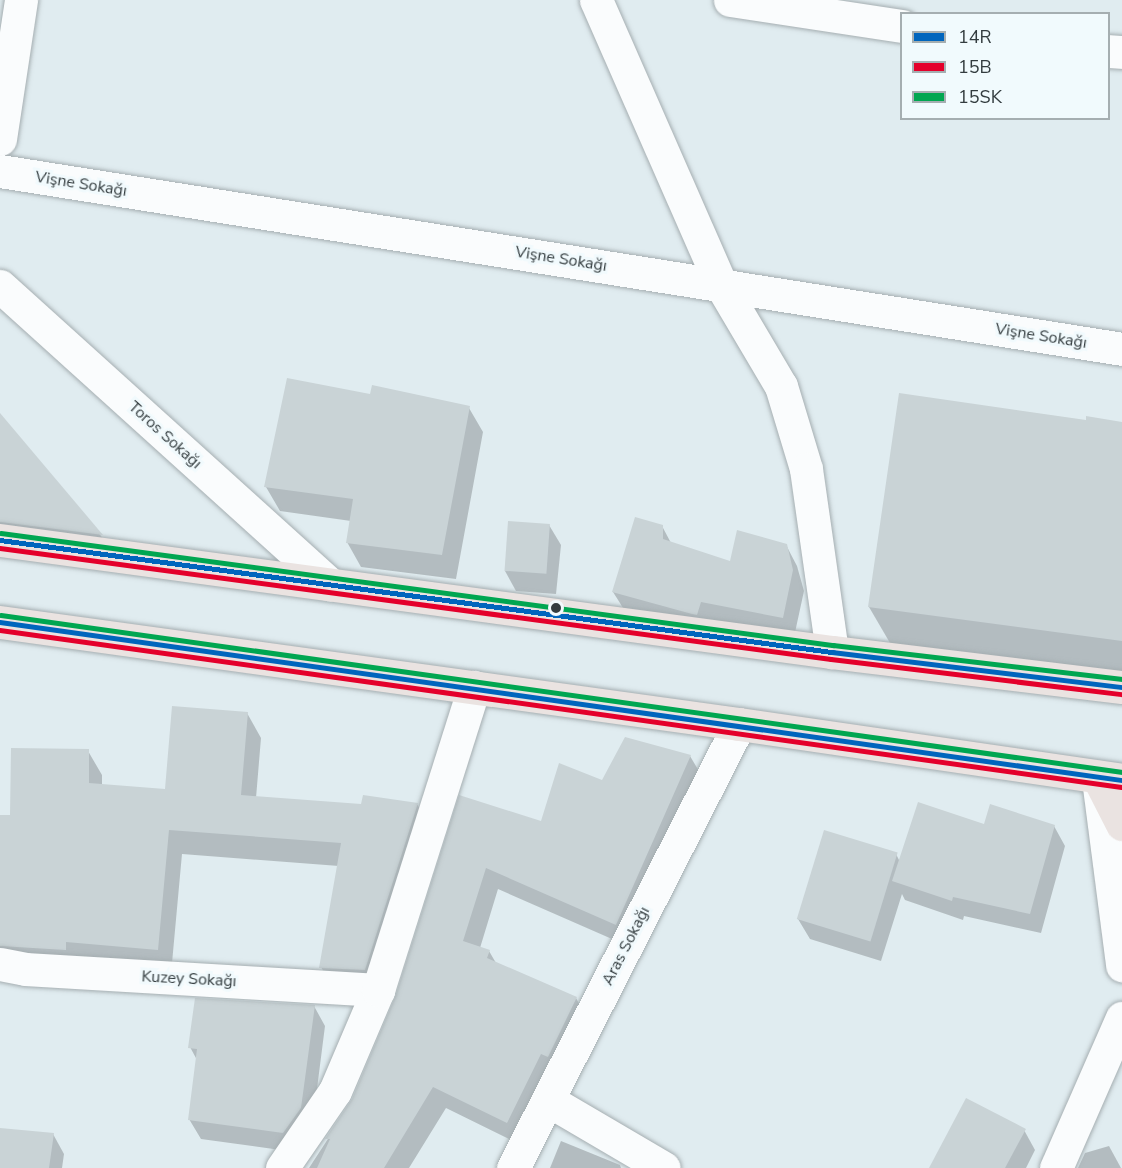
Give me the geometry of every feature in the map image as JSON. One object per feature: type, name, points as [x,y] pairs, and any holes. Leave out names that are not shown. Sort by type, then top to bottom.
[{"type":"main road","points":[[0,540],[832,652],[1122,687]]},
{"type":"main road","points":[[0,622],[739,724],[1110,779],[1122,824]]},
{"type":"street","points":[[0,139],[21,0]]},
{"type":"street","points":[[596,0],[720,284],[781,386],[806,469],[832,652]]},
{"type":"street","points":[[730,0],[900,26]]},
{"type":"street","name":"Vişne Sokağı","points":[[0,171],[1122,349]]},
{"type":"street","name":"Toros Sokağı","points":[[0,286],[330,584]]},
{"type":"street","points":[[282,1168],[335,1091],[378,990],[474,687]]},
{"type":"street","name":"Aras Sokağı","points":[[513,1168],[739,724]]},
{"type":"street","points":[[1110,779],[1108,857],[1122,965]]},
{"type":"street","name":"Kuzey Sokağı","points":[[0,964],[26,969],[378,990]]},
{"type":"street","points":[[1056,1168],[1122,1018]]},
{"type":"street","points":[[548,1100],[664,1168]]},
{"type":"building","points":[[287,378],[370,394],[372,385],[470,406],[442,555],[346,543],[353,499],[264,487]]},
{"type":"building","points":[[899,393],[1086,420],[1086,416],[1122,422],[1122,641],[868,607]]},
{"type":"building","points":[[0,413],[103,535],[0,522]]},
{"type":"building","points":[[635,517],[663,525],[663,539],[730,561],[737,530],[787,544],[793,570],[783,618],[701,602],[697,615],[612,592]]},
{"type":"building","points":[[508,521],[550,524],[546,574],[505,571]]},
{"type":"building","points":[[172,706],[248,712],[241,795],[361,804],[363,795],[418,803],[365,970],[319,968],[341,843],[169,830],[158,950],[66,942],[66,950],[0,946],[0,815],[10,815],[11,748],[89,749],[89,783],[165,789]]},
{"type":"building","points":[[625,737],[691,755],[616,925],[486,868],[463,941],[490,950],[487,958],[577,997],[548,1057],[541,1054],[507,1123],[433,1087],[384,1168],[317,1168],[330,1139],[325,1139],[352,1099],[395,997],[459,795],[541,821],[559,763],[602,780]]},
{"type":"building","points":[[918,802],[984,824],[990,804],[1055,825],[1030,914],[953,897],[952,901],[892,881]]},
{"type":"building","points":[[824,830],[898,853],[870,941],[797,919]]},
{"type":"building","points":[[195,998],[315,1005],[301,1108],[283,1133],[188,1120],[197,1049],[188,1048]]},
{"type":"building","points":[[966,1098],[1026,1129],[1005,1168],[929,1168]]},
{"type":"building","points":[[0,1128],[54,1133],[49,1168],[0,1168]]},
{"type":"transit line","name":"15SK","points":[[1,533],[833,645],[1122,679]]},
{"type":"transit line","name":"14R","points":[[0,540],[832,652],[1122,687]]},
{"type":"transit line","name":"15B","points":[[0,548],[831,659],[1121,694]]},
{"type":"transit line","name":"15SK","points":[[1,615],[1122,772]]},
{"type":"transit line","name":"14R","points":[[0,622],[1122,780]]},
{"type":"transit line","name":"15B","points":[[0,630],[1121,787]]}]
